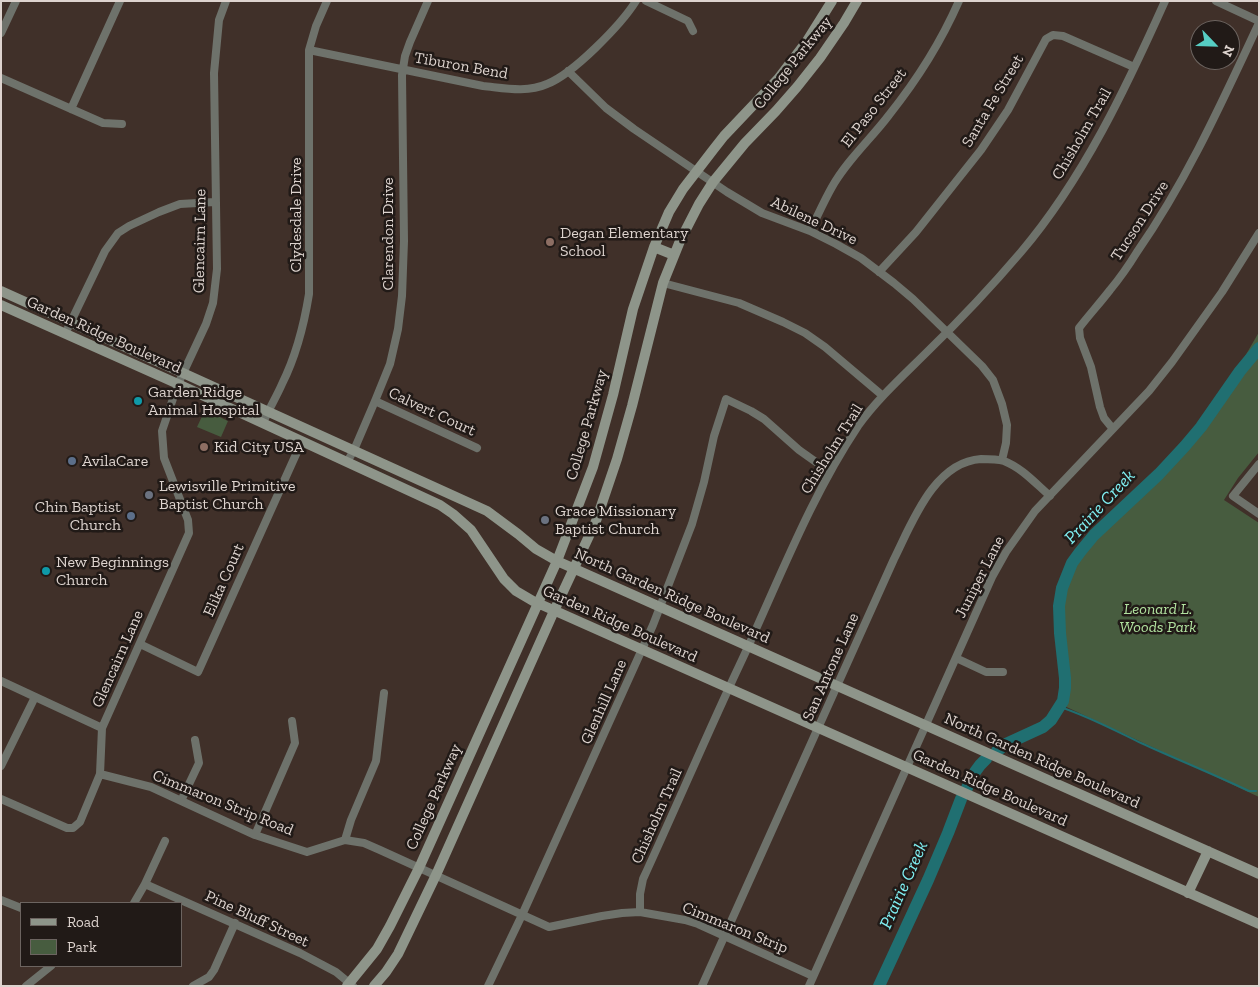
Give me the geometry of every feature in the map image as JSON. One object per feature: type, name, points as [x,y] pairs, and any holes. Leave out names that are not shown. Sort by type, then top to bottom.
[{"type":"main road","name":"College Parkway","points":[[350,985],[377,950],[419,868],[557,561],[593,467],[613,395],[633,309],[654,247],[669,212],[683,189],[724,136],[778,79],[807,41],[832,1]]},
{"type":"main road","name":"College Parkway","points":[[374,986],[398,954],[436,875],[596,521],[617,460],[663,283],[674,255],[699,204],[713,182],[745,143],[776,111],[808,73],[844,23],[857,1]]},
{"type":"main road","points":[[654,247],[674,255]]},
{"type":"main road","name":"North Garden Ridge Boulevard","points":[[1,291],[487,511],[536,549],[574,569],[1259,874]]},
{"type":"main road","name":"Garden Ridge Boulevard","points":[[1,305],[440,505],[454,514],[470,530],[504,579],[524,597],[538,604],[1259,924]]},
{"type":"main road","points":[[1188,893],[1208,852]]},
{"type":"street","points":[[1,33],[16,1]]},
{"type":"street","points":[[71,109],[120,1]]},
{"type":"street","name":"Glencairn Lane","points":[[1,799],[68,828],[73,828],[80,822],[100,774],[102,728],[189,533],[188,520],[164,458],[162,432],[178,384],[206,324],[215,293],[217,270],[214,73],[219,20],[226,1]]},
{"type":"street","name":"Clydesdale Drive","points":[[263,423],[298,345],[309,294],[309,50],[316,26],[327,1]]},
{"type":"street","name":"Clarendon Drive","points":[[347,462],[354,450],[390,364],[398,329],[402,296],[404,241],[402,75],[405,56],[428,1]]},
{"type":"street","name":"Tiburon Bend","points":[[309,50],[483,86],[509,89],[530,88],[548,84],[568,72],[612,31],[636,1]]},
{"type":"street","points":[[646,1],[688,20],[694,31]]},
{"type":"street","name":"El Paso Street","points":[[810,231],[832,187],[847,165],[904,96],[924,66],[959,1]]},
{"type":"street","name":"Chisholm Trail","points":[[640,912],[640,894],[644,879],[800,530],[830,472],[860,424],[883,396],[948,332],[1022,250],[1046,220],[1097,139],[1165,1]]},
{"type":"street","points":[[1216,1],[1259,22]]},
{"type":"street","name":"Tucson Drive","points":[[1113,429],[1104,418],[1100,407],[1091,368],[1080,338],[1079,328],[1121,275],[1164,212],[1210,127],[1259,22]]},
{"type":"street","name":"Santa Fe Street","points":[[879,272],[916,232],[986,144],[1008,110],[1046,39],[1053,35],[1064,36],[1134,67]]},
{"type":"street","name":"Abilene Drive","points":[[568,72],[606,108],[713,182],[762,212],[810,231],[861,258],[900,288],[948,332],[982,366],[993,380],[1007,425],[1006,443],[1002,460]]},
{"type":"street","points":[[1,78],[103,123],[122,124]]},
{"type":"street","points":[[65,334],[105,251],[118,233],[129,226],[180,204],[215,202]]},
{"type":"street","name":"Juniper Lane","points":[[809,986],[992,577],[1006,552],[1035,510],[1149,391],[1172,362],[1222,292],[1259,233]]},
{"type":"street","points":[[663,283],[739,303],[805,333],[825,347],[883,396]]},
{"type":"street","name":"Glenhill Lane","points":[[488,986],[522,915],[660,607],[692,524],[714,436],[726,398],[764,420],[799,450],[830,472]]},
{"type":"street","name":"Calvert Court","points":[[375,401],[477,448]]},
{"type":"street","name":"Elika Court","points":[[140,644],[198,672],[302,441]]},
{"type":"street","name":"San Antone Lane","points":[[702,986],[906,535],[938,481],[949,471],[962,464],[976,460],[1002,460],[1022,471],[1050,496]]},
{"type":"street","points":[[1259,464],[1233,496],[1259,514]]},
{"type":"street","points":[[956,658],[986,672],[1003,672]]},
{"type":"street","points":[[1,681],[102,728]]},
{"type":"street","points":[[384,693],[376,760],[351,820],[345,840],[364,843],[419,868]]},
{"type":"street","points":[[1,766],[35,697]]},
{"type":"street","points":[[255,835],[295,743],[292,721]]},
{"type":"street","points":[[181,801],[199,763],[195,740]]},
{"type":"street","name":"Cimmaron Strip Road","points":[[100,774],[151,787],[255,835],[307,852],[345,840]]},
{"type":"street","points":[[135,902],[165,841]]},
{"type":"street","name":"Cimmaron Strip","points":[[419,868],[549,927],[602,916],[640,912],[685,920],[813,976]]},
{"type":"street","name":"Pine Bluff Street","points":[[145,884],[235,923],[325,966],[336,972],[350,985]]},
{"type":"street","points":[[1,900],[20,908]]},
{"type":"street","points":[[193,986],[209,977],[214,970],[235,923]]},
{"type":"street","points":[[26,986],[50,967]]},
{"type":"green space","name":"Leonard L. Woods Park","points":[[1259,332],[1259,452],[1238,478],[1224,500],[1259,523],[1259,797],[1058,703],[1064,674],[1054,617],[1063,574],[1080,544],[1156,472],[1200,421],[1244,358]]},
{"type":"green space","points":[[205,410],[228,421],[221,437],[197,427]]},
{"type":"waterway","name":"Prairie Creek","points":[[997,751],[1006,744],[1043,727],[1051,720],[1063,701],[1065,678],[1059,606],[1062,588],[1072,563],[1094,535],[1159,474],[1185,446],[1259,348]]},
{"type":"waterway","points":[[1060,707],[1091,719],[1249,791],[1256,791]]},
{"type":"waterway","name":"Prairie Creek","points":[[967,788],[975,772],[986,759]]},
{"type":"waterway","name":"Prairie Creek","points":[[879,986],[928,880],[961,799]]},
{"type":"place","name":"Degan Elementary School","points":[[550,242]]},
{"type":"place","name":"Garden Ridge Animal Hospital","points":[[138,401]]},
{"type":"place","name":"Kid City USA","points":[[204,447]]},
{"type":"place","name":"AvilaCare","points":[[72,461]]},
{"type":"place","name":"Lewisville Primitive Baptist Church","points":[[149,495]]},
{"type":"place","name":"Chin Baptist Church","points":[[131,516]]},
{"type":"place","name":"Grace Missionary Baptist Church","points":[[545,520]]},
{"type":"place","name":"New Beginnings Church","points":[[46,571]]}]
